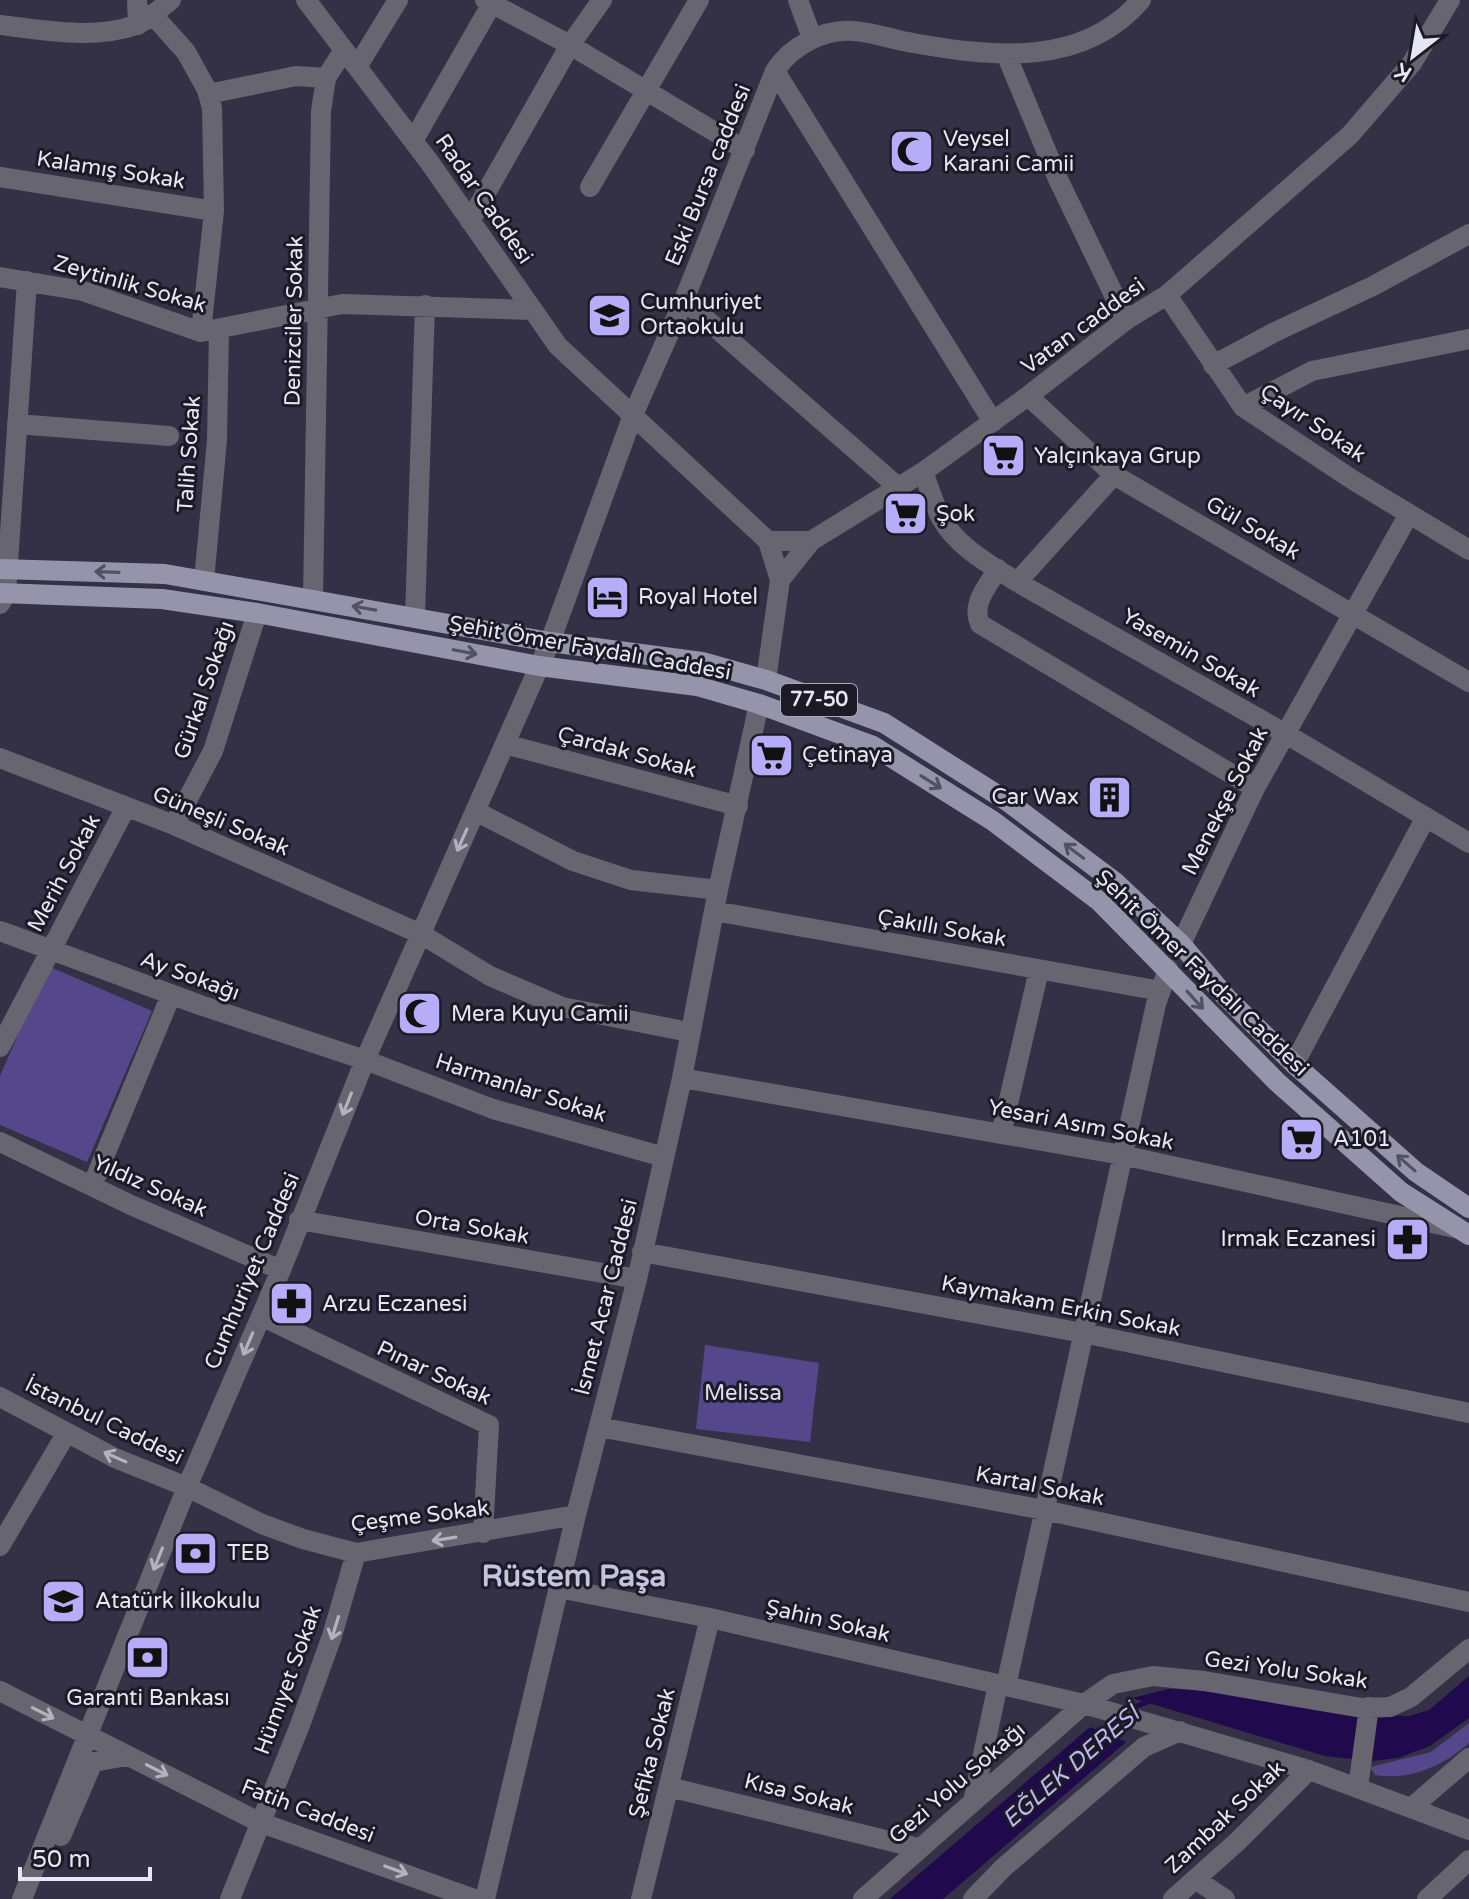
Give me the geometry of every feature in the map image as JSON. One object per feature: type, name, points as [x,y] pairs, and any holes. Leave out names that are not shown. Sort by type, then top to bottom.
[{"type":"main road","name":"Şehit Ömer Faydalı Caddesi","points":[[3,569],[165,574],[550,642],[702,662],[766,680],[884,723],[1007,801],[1115,882],[1181,944],[1226,997],[1294,1064],[1416,1172],[1469,1208]]},
{"type":"main road","name":"Şehit Ömer Faydalı Caddesi","points":[[2,597],[162,599],[257,613],[539,666],[697,686],[759,704],[873,746],[993,821],[1099,901],[1277,1082],[1401,1192],[1465,1230]]},
{"type":"main road","points":[[759,704],[766,680]]},
{"type":"street","points":[[137,0],[145,20],[186,52],[208,94],[296,76],[326,78]]},
{"type":"street","points":[[0,25],[71,33],[111,31],[145,20],[171,0]]},
{"type":"street","name":"Radar Caddesi","points":[[306,0],[413,141],[558,346],[768,541]]},
{"type":"street","points":[[357,67],[398,0]]},
{"type":"street","points":[[470,221],[570,45],[602,0]]},
{"type":"street","points":[[590,187],[699,0]]},
{"type":"street","points":[[798,0],[812,38]]},
{"type":"street","name":"Eski Bursa caddesi","points":[[539,666],[633,415],[684,300],[781,62],[812,38],[851,31],[916,44],[1006,54],[1059,50],[1085,41],[1117,23],[1141,0]]},
{"type":"street","points":[[413,141],[490,2],[570,45],[745,150]]},
{"type":"street","name":"Vatan caddesi","points":[[780,580],[811,541],[923,472],[1126,320],[1167,295],[1350,135],[1412,63],[1440,3]]},
{"type":"street","name":"Denizciler Sokak","points":[[313,599],[321,111],[326,78],[344,50]]},
{"type":"street","points":[[1006,54],[1058,179],[1126,320]]},
{"type":"street","points":[[775,71],[993,422]]},
{"type":"street","name":"Talih Sokak","points":[[204,581],[217,440],[210,331],[214,211],[212,108],[208,94]]},
{"type":"street","name":"Kalamış Sokak","points":[[0,177],[214,211]]},
{"type":"street","points":[[1213,365],[1373,286],[1469,234]]},
{"type":"street","name":"Zeytinlik Sokak","points":[[0,277],[83,291],[210,331],[342,304],[533,310]]},
{"type":"street","points":[[2,597],[27,281]]},
{"type":"street","name":"Çayır Sokak","points":[[1167,295],[1243,407],[1353,480],[1469,550]]},
{"type":"street","points":[[684,300],[898,487]]},
{"type":"street","points":[[415,617],[425,305]]},
{"type":"street","points":[[1243,407],[1312,371],[1469,339]]},
{"type":"street","name":"Gül Sokak","points":[[1028,396],[1114,475],[1469,682]]},
{"type":"street","points":[[17,424],[169,436]]},
{"type":"street","name":"Yasemin Sokak","points":[[923,472],[942,519],[959,540],[1017,582],[1286,734],[1469,843]]},
{"type":"street","points":[[1017,582],[1114,475]]},
{"type":"street","name":"Menekşe Sokak","points":[[1181,944],[1255,788],[1409,514]]},
{"type":"street","points":[[766,680],[780,580],[768,541],[811,541]]},
{"type":"street","points":[[998,569],[979,601],[975,614],[980,624],[1255,788]]},
{"type":"street","name":"Gürkal Sokağı","points":[[174,825],[213,751],[257,613]]},
{"type":"street","name":"Cumhuriyet Caddesi","points":[[22,1899],[187,1487],[281,1270],[365,1060],[539,666]]},
{"type":"street","name":"İsmet Acar Caddesi","points":[[485,1899],[576,1515],[637,1279],[759,704]]},
{"type":"street","name":"Çardak Sokak","points":[[505,744],[738,806]]},
{"type":"street","name":"Güneşli Sokak","points":[[0,758],[174,825],[421,934],[490,976],[562,1007],[689,1032]]},
{"type":"street","name":"Merih Sokak","points":[[0,1047],[126,807]]},
{"type":"street","points":[[475,811],[573,861],[631,880],[718,890]]},
{"type":"street","points":[[1294,1064],[1426,817]]},
{"type":"street","name":"Çakıllı Sokak","points":[[714,911],[1161,991]]},
{"type":"street","name":"Ay Sokağı","points":[[0,931],[171,995],[365,1060]]},
{"type":"street","points":[[973,1802],[1044,1510],[1122,1155],[1168,969]]},
{"type":"street","points":[[1001,1134],[1039,970]]},
{"type":"street","points":[[92,1186],[171,995]]},
{"type":"street","name":"Harmanlar Sokak","points":[[365,1060],[493,1109],[664,1157]]},
{"type":"street","name":"Yesari Asım Sokak","points":[[682,1078],[1122,1155],[1465,1230]]},
{"type":"street","name":"Yıldız Sokak","points":[[0,1142],[281,1270]]},
{"type":"street","name":"Orta Sokak","points":[[299,1220],[637,1279]]},
{"type":"street","name":"Kaymakam Erkin Sokak","points":[[642,1252],[1083,1333],[1469,1413]]},
{"type":"street","name":"Pınar Sokak","points":[[261,1316],[489,1425],[483,1533]]},
{"type":"street","name":"İstanbul Caddesi","points":[[0,1397],[115,1458],[187,1487]]},
{"type":"street","name":"Kartal Sokak","points":[[599,1427],[1044,1510],[1469,1602]]},
{"type":"street","points":[[4,1533],[66,1434]]},
{"type":"street","name":"Çeşme Sokak","points":[[187,1487],[262,1524],[356,1553],[576,1515]]},
{"type":"street","name":"Hümıyet Sokak","points":[[230,1899],[311,1696],[356,1553]]},
{"type":"street","name":"Şahin Sokak","points":[[559,1588],[710,1618],[1084,1704],[1309,1770],[1469,1830]]},
{"type":"street","name":"Şefika Sokak","points":[[641,1899],[710,1618]]},
{"type":"street","name":"Gezi Yolu Sokak","points":[[1084,1704],[1113,1684],[1153,1676],[1369,1707],[1390,1707],[1411,1697],[1469,1649]]},
{"type":"street","name":"Fatih Caddesi","points":[[0,1691],[259,1822],[474,1899]]},
{"type":"street","name":"Gezi Yolu Sokağı","points":[[863,1899],[1084,1704]]},
{"type":"street","points":[[1358,1788],[1369,1707]]},
{"type":"street","points":[[973,1899],[1004,1867],[1144,1747],[1180,1731]]},
{"type":"street","points":[[36,1899],[93,1762],[128,1755]]},
{"type":"street","points":[[1411,1808],[1469,1758]]},
{"type":"street","name":"Zambak Sokak","points":[[1173,1899],[1309,1770]]},
{"type":"street","name":"Kısa Sokak","points":[[669,1787],[918,1848]]},
{"type":"street","points":[[1427,1899],[1469,1860]]},
{"type":"street","points":[[1195,1879],[1225,1899]]},
{"type":"green space","points":[[48,966],[152,1011],[87,1162],[0,1125],[0,1076]]},
{"type":"green space","name":"Melissa","points":[[705,1345],[819,1363],[810,1442],[696,1429]]},
{"type":"green space","points":[[1469,1723],[1469,1743],[1437,1765],[1400,1776],[1375,1775],[1370,1767],[1431,1752]]},
{"type":"water","points":[[1469,1676],[1469,1718],[1430,1746],[1398,1758],[1371,1761],[1325,1756],[1132,1698],[1169,1689],[1197,1690],[1377,1715],[1409,1716],[1429,1710]]},
{"type":"water","points":[[1090,1727],[1126,1742],[943,1899],[890,1899]]},
{"type":"waterway","name":"EĞLEK DERESİ","points":[[1129,1713],[1134,1707],[1151,1701]]},
{"type":"waterway","name":"EĞLEK DERESİ","points":[[1102,1737],[1122,1720]]},
{"type":"place","name":"Veysel Karani Camii","points":[[912,152]]},
{"type":"place","name":"Cumhuriyet Ortaokulu","points":[[609,315]]},
{"type":"place","name":"Yalçınkaya Grup","points":[[1003,456]]},
{"type":"place","name":"Şok","points":[[905,514]]},
{"type":"place","name":"Royal Hotel","points":[[607,597]]},
{"type":"place","name":"Çetinaya","points":[[771,755]]},
{"type":"place","name":"Car Wax","points":[[1110,797]]},
{"type":"place","name":"Mera Kuyu Camii","points":[[420,1014]]},
{"type":"place","name":"A101","points":[[1302,1139]]},
{"type":"place","name":"Irmak Eczanesi","points":[[1407,1239]]},
{"type":"place","name":"Arzu Eczanesi","points":[[291,1304]]},
{"type":"place","name":"TEB","points":[[196,1553]]},
{"type":"place","name":"Atatürk İlkokulu","points":[[64,1601]]},
{"type":"place","name":"Garanti Bankası","points":[[148,1657]]},
{"type":"district","name":"Rüstem Paşa","points":[[574,1576]]}]
